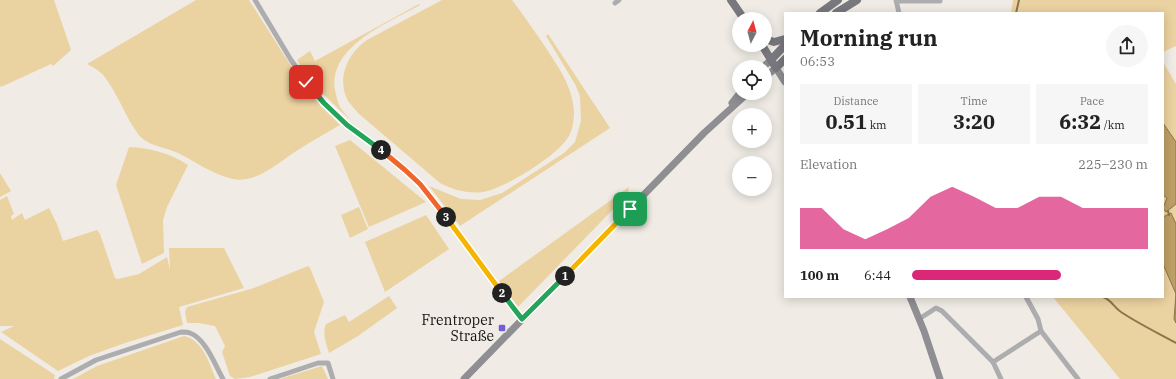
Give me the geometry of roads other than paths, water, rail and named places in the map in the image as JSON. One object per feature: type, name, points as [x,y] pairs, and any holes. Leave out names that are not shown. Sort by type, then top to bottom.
[{"type":"main road","points":[[731,0],[739,12]]},
{"type":"main road","points":[[821,12],[838,0]]},
{"type":"main road","points":[[838,12],[857,0]]},
{"type":"main road","points":[[772,42],[784,39]]},
{"type":"main road","points":[[766,52],[770,60],[784,46]]},
{"type":"main road","points":[[772,71],[784,61]]},
{"type":"main road","points":[[772,63],[784,80]]},
{"type":"main road","points":[[717,122],[734,100]]},
{"type":"main road","points":[[464,379],[717,122],[741,100]]},
{"type":"main road","points":[[910,298],[924,331],[940,379]]},
{"type":"street","points":[[255,0],[306,82],[324,103],[347,125],[390,158],[420,184],[522,319]]},
{"type":"street","points":[[899,12],[896,1],[940,1]]},
{"type":"street","points":[[1027,298],[1038,318],[1041,331],[1078,379]]},
{"type":"street","points":[[919,319],[936,308],[939,309],[955,322],[993,362],[1001,379]]},
{"type":"street","points":[[993,362],[1041,331]]},
{"type":"street","points":[[61,379],[96,360],[181,332],[190,333],[206,348],[222,379]]},
{"type":"street","points":[[270,379],[318,362],[328,363],[333,379]]},
{"type":"waterway","points":[[1016,12],[1019,0]]},
{"type":"waterway","points":[[1168,211],[1169,215]]},
{"type":"waterway","points":[[1105,298],[1109,300],[1118,310],[1176,343]]},
{"type":"place","name":"Frentroper Straße","points":[[502,328]]}]
